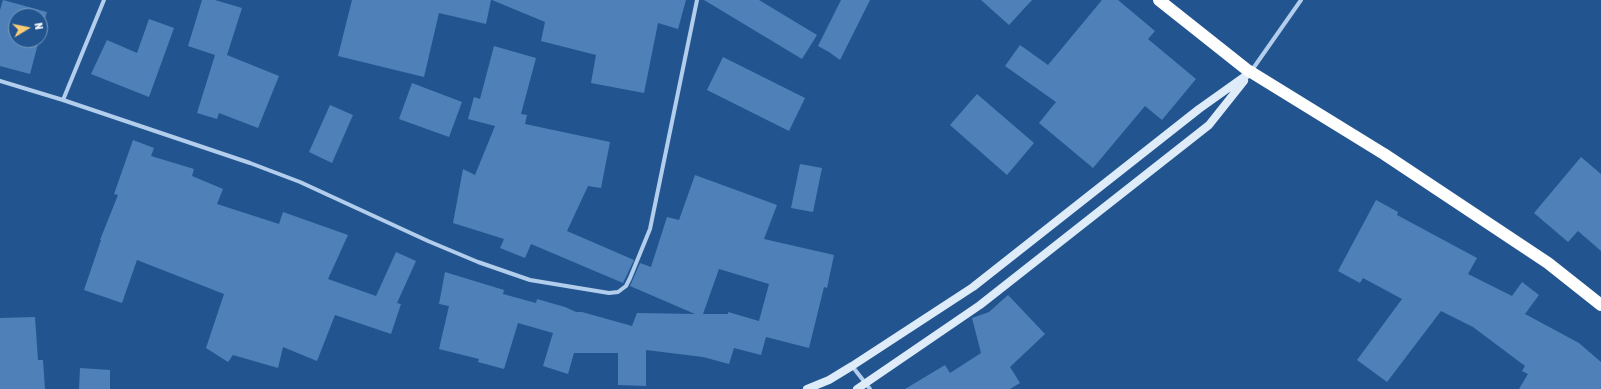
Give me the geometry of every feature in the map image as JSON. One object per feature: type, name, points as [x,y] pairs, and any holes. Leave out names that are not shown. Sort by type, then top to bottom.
[{"type":"highway","points":[[1159,0],[1246,69],[1384,154],[1542,259],[1601,305]]},
{"type":"street","points":[[63,100],[104,0]]},
{"type":"street","points":[[0,81],[63,100],[250,163],[300,182],[421,238],[478,262],[530,280],[609,293],[618,292],[626,286],[650,229],[697,0]]},
{"type":"street","points":[[857,389],[868,387],[980,306],[1209,125],[1251,72],[1301,0]]},
{"type":"street","points":[[807,389],[829,380],[852,366],[973,287],[1199,109],[1251,72]]},
{"type":"street","points":[[852,366],[868,387]]},
{"type":"building","points":[[3,0],[32,8],[8,8],[8,48],[37,48],[30,74],[0,66],[0,10]]},
{"type":"building","points":[[202,0],[215,0],[242,8],[227,55],[279,76],[258,128],[219,113],[217,119],[197,113],[215,55],[188,46]]},
{"type":"building","points":[[352,0],[491,0],[486,24],[439,13],[424,77],[338,56]]},
{"type":"building","points":[[492,0],[686,0],[678,29],[658,23],[644,93],[591,83],[596,55],[541,41],[545,22]]},
{"type":"building","points":[[704,0],[759,0],[817,35],[802,59]]},
{"type":"building","points":[[841,0],[870,0],[840,60],[818,46]]},
{"type":"building","points":[[981,0],[1032,0],[1009,25]]},
{"type":"building","points":[[1102,0],[1118,0],[1155,31],[1148,39],[1196,79],[1162,120],[1145,106],[1093,168],[1039,123],[1056,102],[1005,66],[1020,45],[1048,65]]},
{"type":"building","points":[[149,19],[174,28],[149,97],[91,74],[107,40],[137,53]]},
{"type":"building","points":[[494,46],[536,58],[521,114],[527,115],[525,124],[610,142],[601,188],[588,186],[567,231],[634,260],[623,283],[531,244],[525,258],[500,248],[504,239],[453,223],[463,169],[475,175],[495,126],[468,119],[474,97],[480,99]]},
{"type":"building","points":[[723,57],[805,98],[789,131],[707,90]]},
{"type":"building","points":[[412,83],[462,102],[449,137],[399,119]]},
{"type":"building","points":[[977,94],[1034,143],[1007,175],[950,125]]},
{"type":"building","points":[[330,105],[353,115],[332,163],[309,152]]},
{"type":"building","points":[[133,140],[154,148],[151,156],[194,169],[192,176],[223,189],[217,204],[279,224],[283,212],[348,235],[328,279],[376,296],[396,252],[416,261],[397,303],[401,304],[391,334],[335,315],[317,361],[283,347],[278,368],[233,355],[228,362],[206,348],[224,294],[137,260],[122,303],[84,290],[100,240],[118,195],[114,194]]},
{"type":"building","points":[[1581,157],[1601,174],[1601,251],[1578,231],[1568,242],[1534,213]]},
{"type":"building","points":[[800,164],[822,168],[813,212],[791,208]]},
{"type":"building","points":[[695,175],[777,205],[764,239],[834,255],[827,288],[824,287],[809,348],[766,337],[761,355],[734,348],[729,364],[703,357],[646,350],[646,386],[618,385],[618,353],[574,353],[568,374],[543,366],[553,333],[518,323],[504,369],[478,362],[479,359],[439,349],[449,306],[439,304],[445,272],[504,290],[503,294],[536,303],[537,299],[565,307],[576,312],[582,312],[632,326],[637,313],[695,314],[630,286],[640,263],[651,267],[667,217],[679,220]],"holes":[[[719,269],[769,284],[759,321],[728,312],[728,314],[703,314]]]},
{"type":"building","points":[[1376,200],[1398,212],[1397,215],[1477,258],[1468,274],[1512,296],[1522,282],[1539,295],[1525,314],[1579,343],[1601,362],[1601,389],[1519,389],[1528,374],[1522,371],[1525,366],[1473,327],[1441,311],[1387,382],[1357,360],[1402,299],[1363,278],[1360,283],[1338,271]]},
{"type":"building","points":[[1008,295],[1045,334],[1010,367],[1020,383],[1010,389],[905,389],[945,365],[950,373],[981,353],[972,318],[989,312]]},
{"type":"building","points":[[35,317],[38,360],[43,360],[45,389],[0,389],[0,318]]},
{"type":"building","points":[[80,368],[110,370],[110,389],[79,389]]}]
